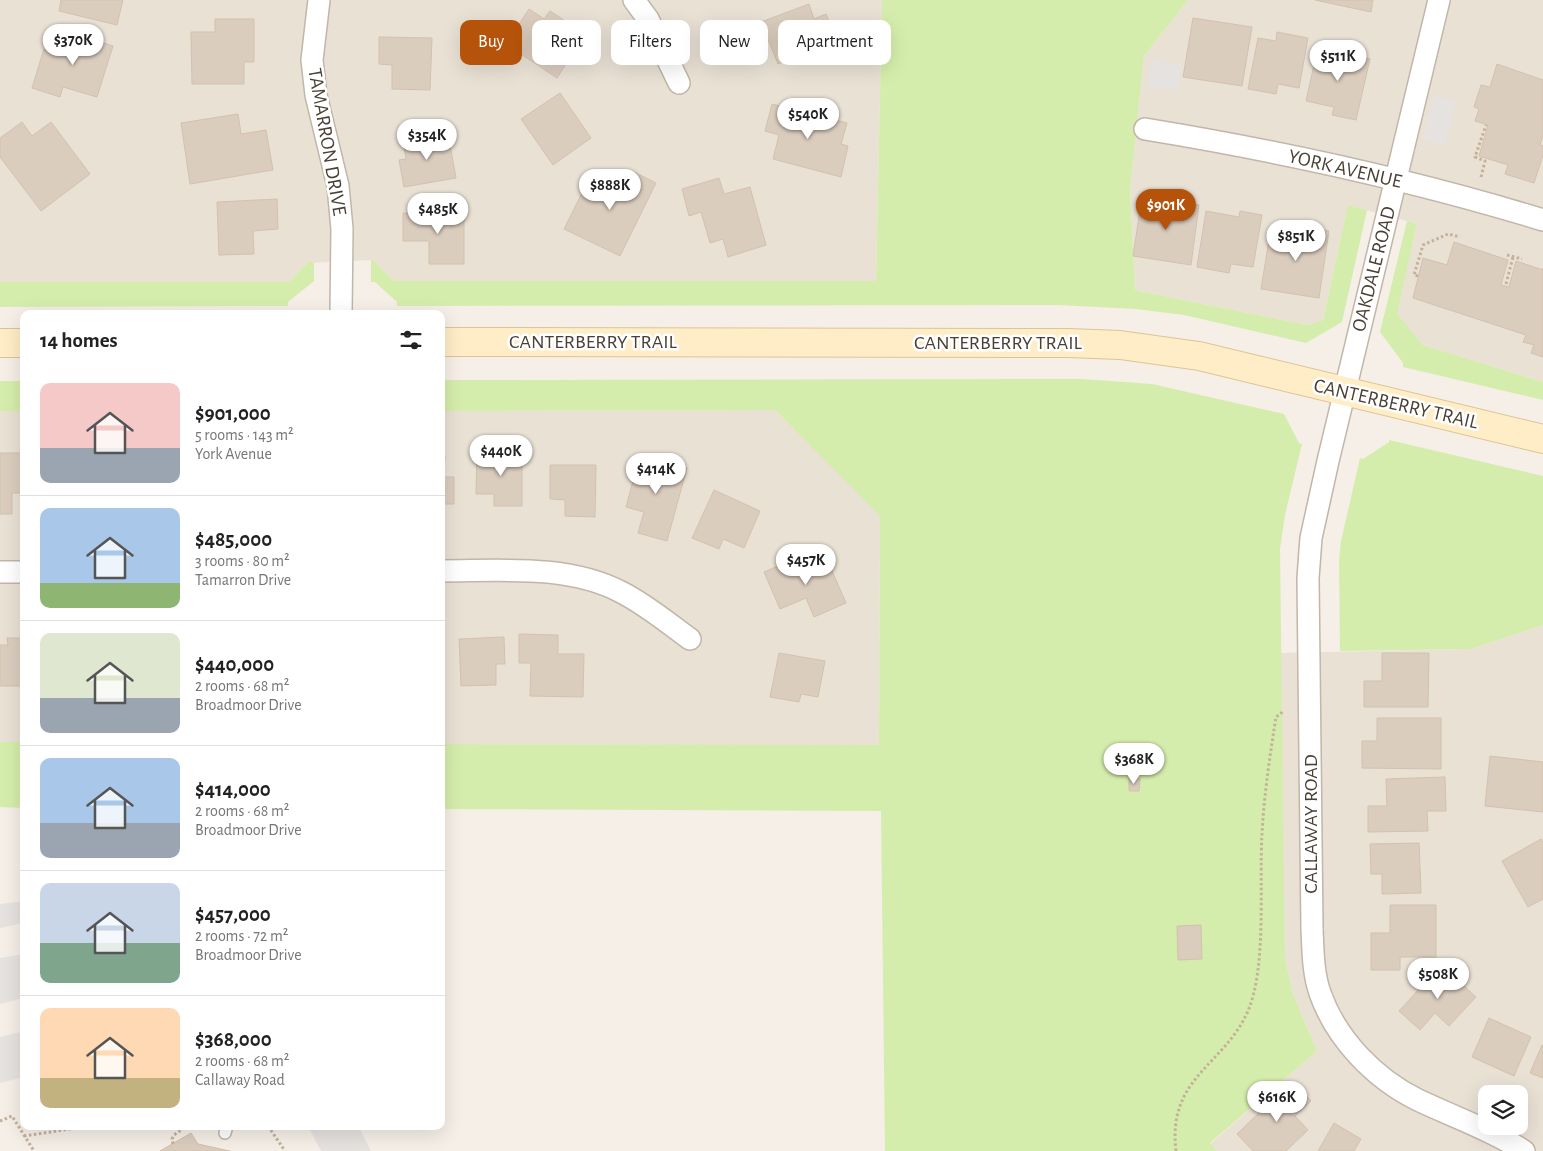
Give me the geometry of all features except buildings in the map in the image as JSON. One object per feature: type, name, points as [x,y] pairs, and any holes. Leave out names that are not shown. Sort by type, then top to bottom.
[{"type":"street","name":"TAMARRON DRIVE","points":[[319,0],[312,60],[316,95],[334,162],[340,204],[341,310]]},
{"type":"street","points":[[634,0],[648,19],[679,83]]},
{"type":"street","name":"OAKDALE ROAD","points":[[1344,392],[1439,0]]},
{"type":"street","name":"YORK AVENUE","points":[[1145,129],[1250,147],[1454,195],[1543,220]]},
{"type":"street","name":"CANTERBERRY TRAIL","points":[[445,342],[1104,344],[1159,349],[1199,356],[1543,439]]},
{"type":"street","points":[[0,344],[20,343]]},
{"type":"street","name":"CALLAWAY ROAD","points":[[1344,392],[1314,521],[1309,559],[1312,930],[1316,976],[1320,994],[1336,1024],[1354,1050],[1378,1074],[1417,1099],[1493,1133],[1524,1151]]},
{"type":"street","points":[[445,571],[544,572],[584,579],[621,592],[690,639]]},
{"type":"street","points":[[0,572],[20,572]]},
{"type":"path","points":[[1481,177],[1485,160],[1475,157],[1486,125]]},
{"type":"path","points":[[1418,276],[1414,275],[1423,245],[1448,234],[1460,237]]},
{"type":"path","points":[[1507,255],[1522,259]]},
{"type":"path","points":[[1506,284],[1513,257]]},
{"type":"path","points":[[1176,1151],[1176,1119],[1183,1097],[1192,1082],[1235,1034],[1248,1012],[1254,991],[1259,939],[1262,834],[1267,778],[1276,717],[1285,711]]},
{"type":"path","points":[[0,1121],[12,1116],[20,1129]]},
{"type":"path","points":[[20,1130],[34,1151]]},
{"type":"path","points":[[24,1136],[63,1130]]},
{"type":"path","points":[[173,1144],[172,1139],[174,1135],[181,1130]]},
{"type":"path","points":[[271,1130],[285,1151]]},
{"type":"shaded area","points":[[0,0],[882,0],[882,20],[778,20],[778,65],[881,65],[876,281],[394,281],[373,260],[307,263],[289,282],[0,282]]},
{"type":"shaded area","points":[[1188,0],[1543,0],[1543,382],[1423,345],[1396,314],[1417,224],[1348,205],[1323,320],[1307,325],[1135,290],[1130,189],[1144,56]]},
{"type":"shaded area","points":[[1152,60],[1182,64],[1177,91],[1147,87]]},
{"type":"shaded area","points":[[1433,95],[1456,101],[1445,145],[1423,141]]},
{"type":"shaded area","points":[[775,410],[880,515],[879,746],[445,744],[445,411]]},
{"type":"shaded area","points":[[0,411],[20,411],[20,742],[0,742]]},
{"type":"shaded area","points":[[1543,625],[1543,1151],[1217,1151],[1210,1144],[1317,1051],[1293,994],[1285,959],[1280,653],[1471,649]]},
{"type":"shaded area","points":[[20,902],[20,924],[0,928],[0,904]]},
{"type":"shaded area","points":[[20,955],[20,999],[0,1004],[0,958]]},
{"type":"shaded area","points":[[20,1032],[20,1078],[0,1083],[0,1037]]},
{"type":"shaded area","points":[[310,1130],[360,1130],[371,1151],[321,1151]]},
{"type":"green space","points":[[882,0],[1188,0],[1144,56],[1130,189],[1135,290],[1307,325],[1323,320],[1348,205],[1367,210],[1342,322],[1306,343],[1184,315],[1136,309],[1058,305],[397,306],[397,302],[375,282],[371,282],[371,260],[394,281],[876,281],[881,65],[891,65],[891,20],[882,20]]},
{"type":"green space","points":[[1407,221],[1417,224],[1397,314],[1423,345],[1543,382],[1543,400],[1403,367],[1403,363],[1380,332]]},
{"type":"green space","points":[[314,262],[314,281],[288,302],[288,306],[0,307],[0,282],[289,282],[307,263]]},
{"type":"green space","points":[[1082,379],[1152,384],[1284,414],[1299,443],[1302,444],[1285,515],[1280,549],[1285,959],[1293,994],[1317,1051],[1210,1143],[1217,1151],[885,1151],[881,811],[445,809],[445,744],[879,745],[880,516],[775,410],[445,411],[445,380]]},
{"type":"green space","points":[[0,381],[20,381],[20,411],[0,411]]},
{"type":"green space","points":[[1389,440],[1543,476],[1543,625],[1471,649],[1340,651],[1339,560],[1341,541],[1360,458],[1363,459],[1389,442]]},
{"type":"green space","points":[[0,742],[20,742],[20,808],[0,807]]}]
